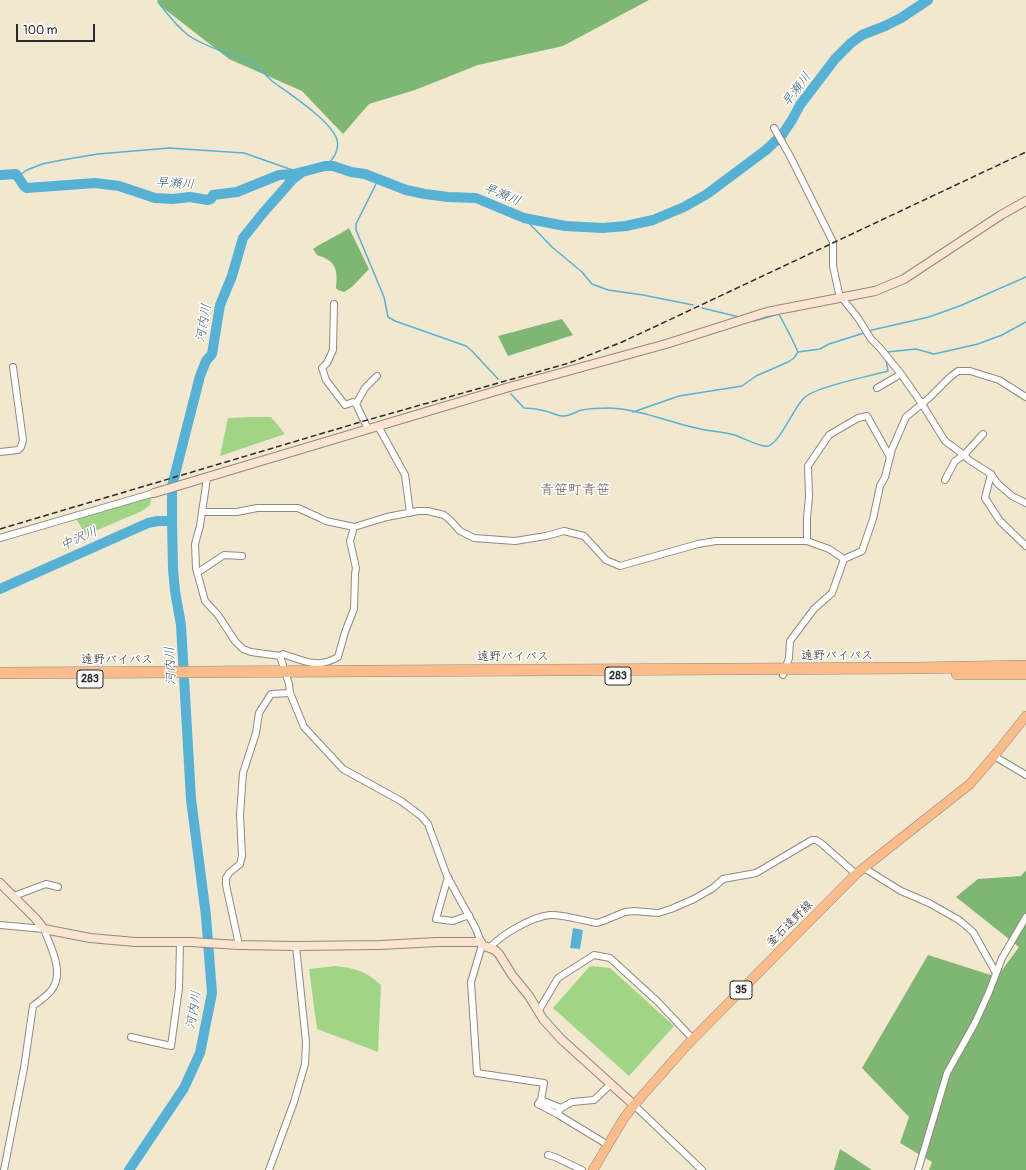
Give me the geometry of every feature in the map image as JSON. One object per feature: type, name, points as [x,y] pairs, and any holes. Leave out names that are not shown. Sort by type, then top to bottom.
[{"type":"highway","name":"遠野バイパス","points":[[784,672],[1026,666]]},
{"type":"highway","name":"遠野バイパス","points":[[0,680],[179,675],[784,672],[1026,674]]},
{"type":"highway","name":"遠野バイパス","points":[[0,673],[120,676]]},
{"type":"main road","name":"釜石遠野線","points":[[593,1170],[624,1118],[693,1039],[856,874],[970,784],[1026,716]]},
{"type":"street","points":[[774,128],[790,156],[833,242],[833,266],[841,298],[858,318],[866,333],[901,374],[945,441],[969,460],[991,474],[998,484],[1012,496],[1026,503]]},
{"type":"street","points":[[0,538],[207,478],[378,426],[666,344],[766,312],[875,291],[904,279],[1001,215],[1026,201]]},
{"type":"street","points":[[334,304],[333,350],[327,363],[322,368],[326,380],[345,405],[353,402],[356,404]]},
{"type":"street","points":[[0,452],[18,450],[22,447],[23,440],[13,367]]},
{"type":"street","points":[[784,672],[788,658],[790,641],[814,609],[832,593],[844,558],[862,551],[873,519],[880,486],[885,477],[890,457],[906,417],[958,371],[970,371],[999,380],[1026,397]]},
{"type":"street","points":[[877,388],[901,374]]},
{"type":"street","points":[[356,404],[365,388],[377,376]]},
{"type":"street","points":[[356,404],[368,429]]},
{"type":"street","points":[[807,541],[809,496],[808,466],[829,435],[858,418],[867,416],[890,457]]},
{"type":"street","points":[[378,426],[405,475],[410,513]]},
{"type":"street","points":[[945,480],[955,461],[964,455],[983,434]]},
{"type":"street","points":[[991,474],[985,498],[1000,521],[1026,546]]},
{"type":"street","points":[[207,478],[195,544],[197,573],[206,601],[242,649],[251,652],[280,656],[283,654],[318,664],[329,662],[338,657],[354,609],[356,568],[350,541],[354,527]]},
{"type":"street","points":[[202,512],[237,512],[257,508],[298,508],[326,521],[354,527],[387,517],[418,511],[428,511],[444,516],[460,531],[474,538],[515,541],[546,536],[564,531],[584,536],[606,560],[620,566],[698,544],[716,541],[807,541],[829,549],[844,558]]},
{"type":"street","points":[[197,573],[224,555],[242,556]]},
{"type":"street","points":[[280,656],[290,693],[304,727],[343,769],[401,801],[421,816],[428,824],[448,877],[484,945],[499,954],[512,975],[539,1010],[543,1019],[561,1039],[634,1105],[702,1170]]},
{"type":"street","points":[[236,944],[226,878],[229,873],[240,864],[242,856],[240,815],[243,773],[256,733],[259,713],[271,694],[290,693]]},
{"type":"street","points":[[994,756],[1026,775]]},
{"type":"street","points":[[0,925],[44,929],[90,938],[135,942],[190,942],[296,946],[380,945],[437,942],[484,945],[497,941],[522,925],[549,916],[597,922],[625,912],[634,911],[658,913],[671,909],[694,899],[713,888],[723,879],[756,873],[812,840],[816,840],[822,844],[856,874]]},
{"type":"street","points":[[864,868],[901,891],[929,903],[959,920],[973,932],[996,973]]},
{"type":"street","points":[[448,877],[436,919],[452,921],[469,916]]},
{"type":"street","points":[[0,883],[44,929],[57,966],[58,975],[53,988],[32,1006],[24,1068],[4,1170]]},
{"type":"street","points":[[14,896],[46,884],[58,887]]},
{"type":"street","points":[[918,1170],[946,1073],[975,1023],[1002,958],[1026,918]]},
{"type":"street","points":[[131,1037],[171,1046],[180,988],[180,942]]},
{"type":"street","points":[[484,945],[471,982],[477,1073],[544,1083],[542,1100],[538,1104],[608,1145]]},
{"type":"street","points":[[269,1170],[294,1102],[305,1064],[306,1042],[296,946]]},
{"type":"street","points":[[539,1010],[558,978],[594,955],[610,958],[658,1002],[693,1039]]},
{"type":"street","points":[[557,1114],[561,1108],[572,1102],[594,1100],[611,1084]]},
{"type":"street","points":[[542,1100],[561,1108]]},
{"type":"street","points":[[548,1155],[582,1170]]},
{"type":"green space","points":[[157,0],[649,0],[563,46],[478,65],[415,90],[369,104],[343,134],[302,91],[229,59],[162,7]]},
{"type":"green space","points":[[349,228],[369,269],[352,287],[344,292],[336,288],[337,276],[332,263],[317,255],[313,249]]},
{"type":"green space","points":[[562,319],[573,335],[508,356],[498,336]]},
{"type":"green space","points":[[271,417],[285,434],[220,456],[228,418]]},
{"type":"green space","points":[[152,496],[150,505],[142,511],[86,535],[76,519]]},
{"type":"green space","points":[[1026,870],[1026,1170],[929,1170],[932,1162],[900,1143],[909,1117],[862,1068],[928,955],[997,977],[1019,947],[956,897],[978,879],[1021,876]]},
{"type":"green space","points":[[335,966],[365,973],[381,985],[378,1052],[317,1029],[309,969]]},
{"type":"green space","points":[[590,966],[610,968],[674,1026],[629,1076],[553,1008]]},
{"type":"green space","points":[[840,1149],[872,1170],[834,1170]]},
{"type":"water","points":[[573,928],[583,930],[580,949],[570,948]]},
{"type":"waterway","name":"早瀬川","points":[[0,175],[16,174],[27,188],[95,183],[119,186],[155,198],[173,199],[190,197],[208,200],[211,199],[213,195],[237,192],[279,175],[294,174],[325,166],[333,166],[351,172],[365,174],[406,190],[448,197],[476,198],[524,218],[565,226],[603,228],[626,226],[653,220],[684,207],[707,194],[766,150],[782,135],[800,105],[835,59],[851,43],[862,35],[901,18],[928,0]]},
{"type":"waterway","points":[[158,2],[176,24],[188,35],[207,46],[252,62],[272,81],[309,108],[327,124],[338,144],[335,155],[325,166]]},
{"type":"waterway","points":[[18,176],[27,170],[42,164],[62,160],[98,154],[169,148],[244,153],[301,173]]},
{"type":"waterway","name":"河内川","points":[[129,1170],[184,1088],[200,1053],[212,993],[206,916],[191,799],[181,625],[173,569],[172,486],[200,376],[206,361],[212,354],[220,305],[232,276],[243,238],[293,179],[301,173]]},
{"type":"waterway","points":[[378,180],[356,224],[356,230],[384,297],[388,317],[395,321],[466,346],[498,379]]},
{"type":"waterway","points":[[524,218],[552,247],[582,272],[592,284],[608,290],[693,305]]},
{"type":"waterway","points":[[868,332],[929,317],[962,305],[1026,277]]},
{"type":"waterway","points":[[702,308],[739,317]]},
{"type":"waterway","points":[[754,321],[779,314],[798,352]]},
{"type":"waterway","points":[[887,352],[916,349],[934,354],[978,344],[1002,335],[1026,322]]},
{"type":"waterway","points":[[633,412],[679,396],[742,386],[756,376],[788,362],[794,358],[798,352],[820,349],[829,344],[864,333]]},
{"type":"waterway","points":[[511,394],[524,408],[532,408],[560,416],[567,416],[589,409],[620,409],[697,428],[731,434],[760,445],[768,446],[773,443],[782,432],[804,398],[830,386],[888,371],[886,359]]},
{"type":"waterway","name":"中沢川","points":[[0,589],[148,523],[172,521]]},
{"type":"railway","points":[[0,529],[364,421],[569,363],[622,342],[1026,152]]},
{"type":"district","name":"青笹町青笹","points":[[575,490]]}]
